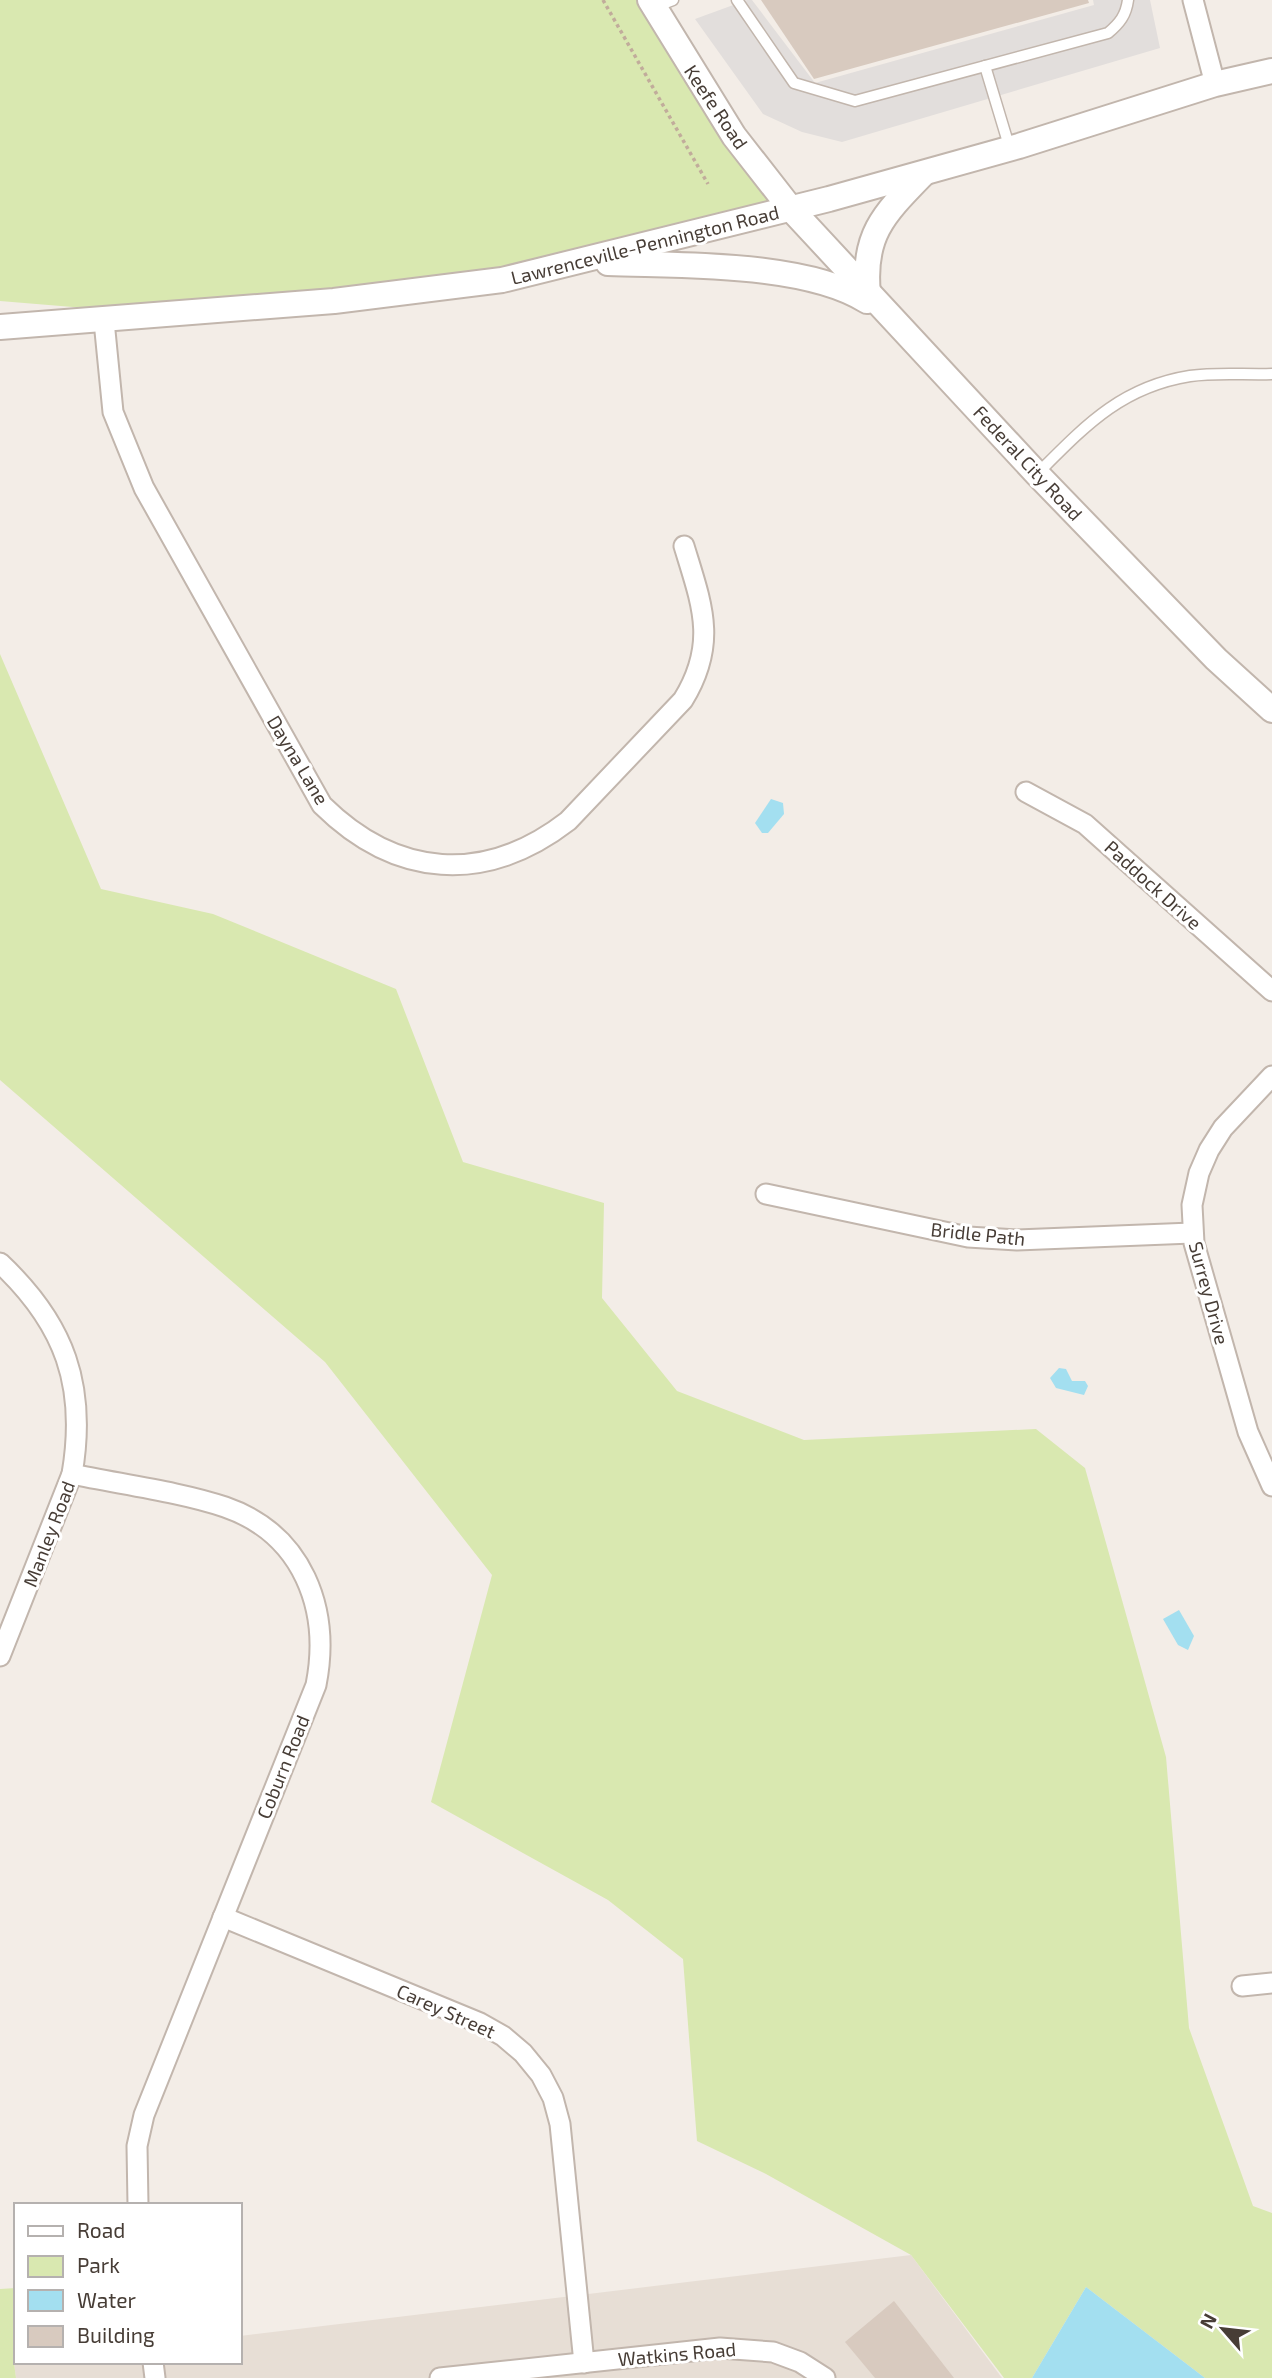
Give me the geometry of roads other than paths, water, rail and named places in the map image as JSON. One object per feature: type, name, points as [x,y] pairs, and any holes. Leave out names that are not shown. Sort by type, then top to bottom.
[{"type":"street","points":[[1193,0],[1215,85]]},
{"type":"street","name":"Keefe Road","points":[[659,2],[734,136],[791,209]]},
{"type":"street","name":"Lawrenceville-Pennington Road","points":[[0,327],[104,321],[420,293],[502,280],[791,209],[1010,149],[1215,85],[1272,71]]},
{"type":"street","points":[[869,294],[866,268],[873,235],[889,209],[925,172]]},
{"type":"street","name":"Federal City Road","points":[[791,209],[1037,474],[1216,659],[1272,710]]},
{"type":"street","points":[[583,262],[718,268],[820,280],[850,290],[887,313]]},
{"type":"street","name":"Dayna Lane","points":[[104,321],[113,412],[144,488],[322,805],[343,826],[392,854],[434,864],[486,862],[518,853],[547,838],[568,821],[683,700],[696,679],[704,652],[705,613],[684,546]]},
{"type":"street","name":"Paddock Drive","points":[[1026,792],[1085,824],[1272,991]]},
{"type":"street","name":"Surrey Drive","points":[[1272,1076],[1223,1128],[1209,1150],[1199,1173],[1192,1205],[1192,1233],[1248,1432],[1272,1486]]},
{"type":"street","name":"Bridle Path","points":[[766,1194],[968,1237],[1017,1240],[1192,1233]]},
{"type":"street","name":"Manley Road","points":[[0,1263],[24,1286],[46,1315],[65,1353],[78,1409],[78,1442],[72,1474],[0,1656]]},
{"type":"street","name":"Coburn Road","points":[[72,1474],[224,1507],[250,1518],[290,1552],[306,1577],[316,1603],[322,1633],[316,1685],[144,2115],[137,2146],[138,2203]]},
{"type":"street","name":"Carey Street","points":[[223,1917],[480,2023],[523,2053],[547,2087],[560,2124],[584,2363]]},
{"type":"street","points":[[1242,1986],[1272,1983]]},
{"type":"street","name":"Watkins Road","points":[[440,2378],[720,2348],[774,2352],[800,2362],[825,2378]]},
{"type":"lane","points":[[737,0],[794,83],[855,101],[1108,33],[1119,24],[1126,12],[1128,0]]},
{"type":"lane","points":[[985,66],[1010,149]]},
{"type":"lane","points":[[1037,474],[1088,423],[1109,406],[1136,393],[1191,376],[1272,373]]},
{"type":"water","points":[[771,799],[783,803],[784,814],[768,833],[762,833],[755,823]]},
{"type":"water","points":[[1059,1368],[1066,1369],[1072,1381],[1085,1381],[1088,1386],[1084,1395],[1056,1388],[1050,1378]]},
{"type":"water","points":[[1179,1610],[1194,1636],[1188,1650],[1178,1645],[1163,1619]]},
{"type":"water","points":[[1086,2287],[1205,2378],[1032,2378]]}]
